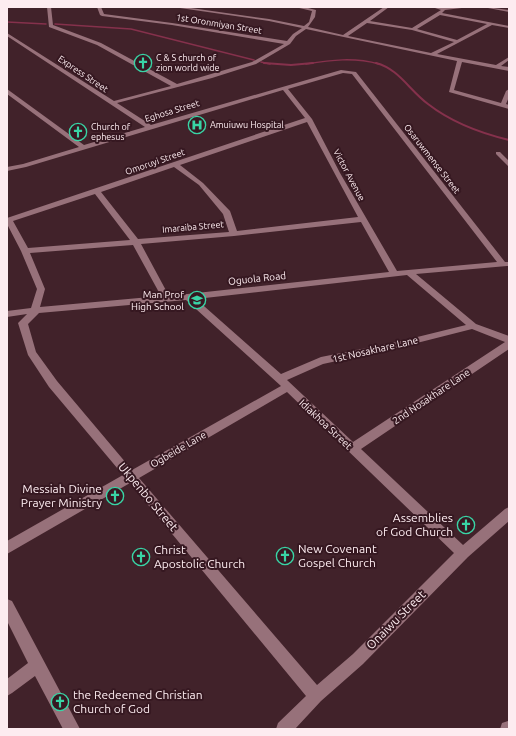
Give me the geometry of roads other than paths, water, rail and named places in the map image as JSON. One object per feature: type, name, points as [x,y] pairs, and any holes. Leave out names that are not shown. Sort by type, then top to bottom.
[{"type":"street","points":[[48,7],[51,26],[99,44],[176,86]]},
{"type":"street","name":"1st Oronmiyan Street","points":[[100,7],[101,14],[288,43]]},
{"type":"street","points":[[175,7],[242,16],[432,55],[509,69]]},
{"type":"street","points":[[112,103],[254,63],[288,43],[305,29],[314,18],[314,10],[297,7]]},
{"type":"street","points":[[344,36],[387,7]]},
{"type":"street","points":[[434,7],[468,7]]},
{"type":"street","points":[[488,7],[509,11]]},
{"type":"street","points":[[413,30],[439,14],[444,8]]},
{"type":"street","points":[[439,14],[509,27]]},
{"type":"street","points":[[365,21],[413,30],[458,42]]},
{"type":"street","points":[[432,55],[492,23]]},
{"type":"street","name":"Express Street","points":[[7,34],[150,127]]},
{"type":"street","points":[[496,67],[509,58]]},
{"type":"street","points":[[460,60],[451,91],[509,108]]},
{"type":"street","name":"Eghosa Street","points":[[7,170],[343,71]]},
{"type":"street","name":"Osaruwmense Street","points":[[343,71],[354,73],[506,264]]},
{"type":"street","name":"Victor Avenue","points":[[284,88],[296,100],[309,119],[363,219],[395,274]]},
{"type":"street","points":[[7,91],[84,148]]},
{"type":"street","points":[[503,105],[509,91]]},
{"type":"street","name":"Omoruyi Street","points":[[8,221],[309,119]]},
{"type":"street","points":[[498,153],[509,165]]},
{"type":"street","points":[[176,165],[201,184],[227,213],[234,234]]},
{"type":"street","points":[[97,191],[136,242],[166,298]]},
{"type":"street","name":"Imaraiba Street","points":[[25,251],[234,234],[363,219]]},
{"type":"street","points":[[8,221],[25,251],[41,289],[36,310]]},
{"type":"street","name":"Oguola Road","points":[[7,314],[36,310],[110,305],[166,298],[188,297],[409,272],[506,264]]},
{"type":"street","points":[[409,272],[473,326],[509,340]]},
{"type":"street","name":"Idiakhoa Street","points":[[188,297],[353,448],[463,553]]},
{"type":"street","name":"Ukpenbo Street","points":[[36,310],[23,323],[31,353],[52,384],[316,696]]},
{"type":"street","name":"1st Nosakhare Lane","points":[[283,383],[321,361],[401,344],[473,326]]},
{"type":"street","name":"2nd Nosakhare Lane","points":[[353,448],[509,344]]},
{"type":"street","name":"Ogbeide Lane","points":[[7,548],[130,476],[283,383]]},
{"type":"street","name":"Onaiwu Street","points":[[284,729],[316,696],[358,659],[463,553],[509,513]]},
{"type":"street","points":[[7,606],[36,665],[72,729]]},
{"type":"street","points":[[7,688],[36,665]]},
{"type":"waterway","points":[[7,22],[46,24]]},
{"type":"waterway","points":[[55,24],[131,29],[254,60]]},
{"type":"waterway","points":[[312,63],[333,60],[361,60],[378,64]]},
{"type":"waterway","points":[[261,62],[266,63]]},
{"type":"waterway","points":[[266,63],[291,65],[312,63]]},
{"type":"waterway","points":[[306,64],[312,63]]},
{"type":"waterway","points":[[378,64],[398,75],[421,98],[446,116],[487,134],[509,140]]},
{"type":"place","name":"C & S church of zion world wide","points":[[143,63]]},
{"type":"place","name":"Amuiuwu Hospital","points":[[197,125]]},
{"type":"place","name":"Church of ephesus","points":[[78,132]]},
{"type":"place","name":"Man Prof High School","points":[[197,300]]},
{"type":"place","name":"Messiah Divine Prayer Ministry","points":[[115,496]]},
{"type":"place","name":"Assemblies of God Church","points":[[466,525]]},
{"type":"place","name":"New Covenant Gospel Church","points":[[285,556]]},
{"type":"place","name":"Christ Apostolic Church","points":[[141,557]]},
{"type":"place","name":"the Redeemed Christian Church of God","points":[[60,702]]}]
